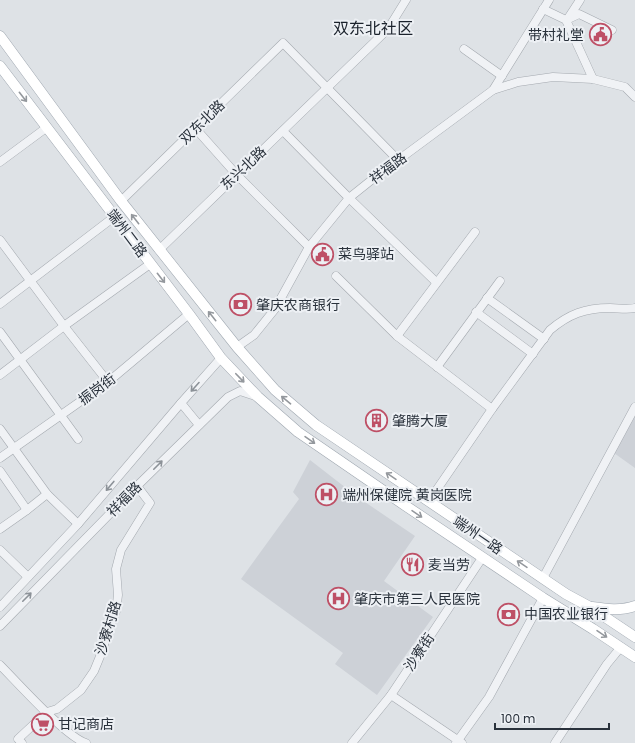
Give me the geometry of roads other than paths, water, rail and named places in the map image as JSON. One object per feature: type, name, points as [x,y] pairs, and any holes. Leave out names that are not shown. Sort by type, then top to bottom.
[{"type":"main road","name":"端州二路","points":[[0,36],[121,201],[237,347]]},
{"type":"main road","name":"端州二路","points":[[0,66],[221,358],[258,397]]},
{"type":"main road","name":"端州一路","points":[[237,347],[275,390],[316,425],[566,594],[634,634]]},
{"type":"main road","name":"端州一路","points":[[258,397],[298,432],[482,558],[635,657]]},
{"type":"main road","points":[[558,607],[566,594]]},
{"type":"main road","points":[[590,607],[627,609],[635,606]]},
{"type":"main road","points":[[621,648],[634,634]]},
{"type":"street","name":"东兴北路","points":[[159,250],[236,174],[283,131],[388,29],[406,0]]},
{"type":"street","name":"祥福路","points":[[237,347],[254,335],[275,309],[309,247],[349,198],[493,90],[548,0]]},
{"type":"street","points":[[566,20],[580,0]]},
{"type":"street","points":[[543,9],[566,20],[593,79]]},
{"type":"street","points":[[566,20],[579,14],[612,30]]},
{"type":"street","name":"双东北路","points":[[121,201],[283,43],[327,88]]},
{"type":"street","points":[[464,49],[502,76]]},
{"type":"street","points":[[493,90],[518,82],[553,77],[593,79],[625,87],[635,97]]},
{"type":"street","points":[[327,88],[399,161]]},
{"type":"street","points":[[0,162],[46,128]]},
{"type":"street","points":[[196,129],[236,174],[309,247]]},
{"type":"street","points":[[283,131],[349,198],[436,282]]},
{"type":"street","points":[[0,304],[114,217]]},
{"type":"street","points":[[397,336],[436,282],[475,232]]},
{"type":"street","points":[[0,240],[108,382]]},
{"type":"street","points":[[0,375],[64,326],[150,264]]},
{"type":"street","points":[[336,276],[397,336],[492,409]]},
{"type":"street","points":[[437,367],[500,281]]},
{"type":"street","points":[[487,298],[544,339]]},
{"type":"street","points":[[429,501],[492,409],[550,330],[573,314],[586,310],[635,308]]},
{"type":"street","points":[[476,312],[533,354]]},
{"type":"street","name":"振岗街","points":[[0,458],[108,382],[189,314]]},
{"type":"street","points":[[0,332],[78,439]]},
{"type":"street","name":"祥福路","points":[[0,607],[78,524],[221,358]]},
{"type":"street","name":"祥福路","points":[[0,626],[137,486],[228,397],[240,391],[258,397]]},
{"type":"street","points":[[181,403],[198,425]]},
{"type":"street","points":[[543,578],[635,407]]},
{"type":"street","points":[[0,429],[47,494],[78,524]]},
{"type":"street","points":[[0,471],[27,510]]},
{"type":"street","name":"沙寮村路","points":[[47,712],[57,709],[81,690],[94,671],[101,654],[116,610],[118,595],[116,569],[121,550],[150,503],[137,486]]},
{"type":"street","points":[[0,528],[27,510],[47,494]]},
{"type":"street","points":[[0,550],[28,577]]},
{"type":"street","name":"沙寮街","points":[[352,743],[391,695],[482,558]]},
{"type":"street","points":[[391,695],[459,742],[489,697],[543,598]]},
{"type":"street","points":[[555,743],[607,664],[621,648]]},
{"type":"street","points":[[0,665],[72,735],[86,743]]},
{"type":"street","points":[[22,743],[18,739],[47,712]]},
{"type":"place","name":"带村礼堂","points":[[600,35]]},
{"type":"place","name":"菜鸟驿站","points":[[322,254]]},
{"type":"place","name":"肇庆农商银行","points":[[240,305]]},
{"type":"place","name":"肇腾大厦","points":[[377,421]]},
{"type":"place","name":"端州保健院 黄岗医院","points":[[326,495]]},
{"type":"place","name":"麦当劳","points":[[412,565]]},
{"type":"place","name":"肇庆市第三人民医院","points":[[338,599]]},
{"type":"place","name":"中国农业银行","points":[[508,614]]},
{"type":"place","name":"甘记商店","points":[[43,724]]},
{"type":"district","name":"双东北社区","points":[[373,28]]}]
